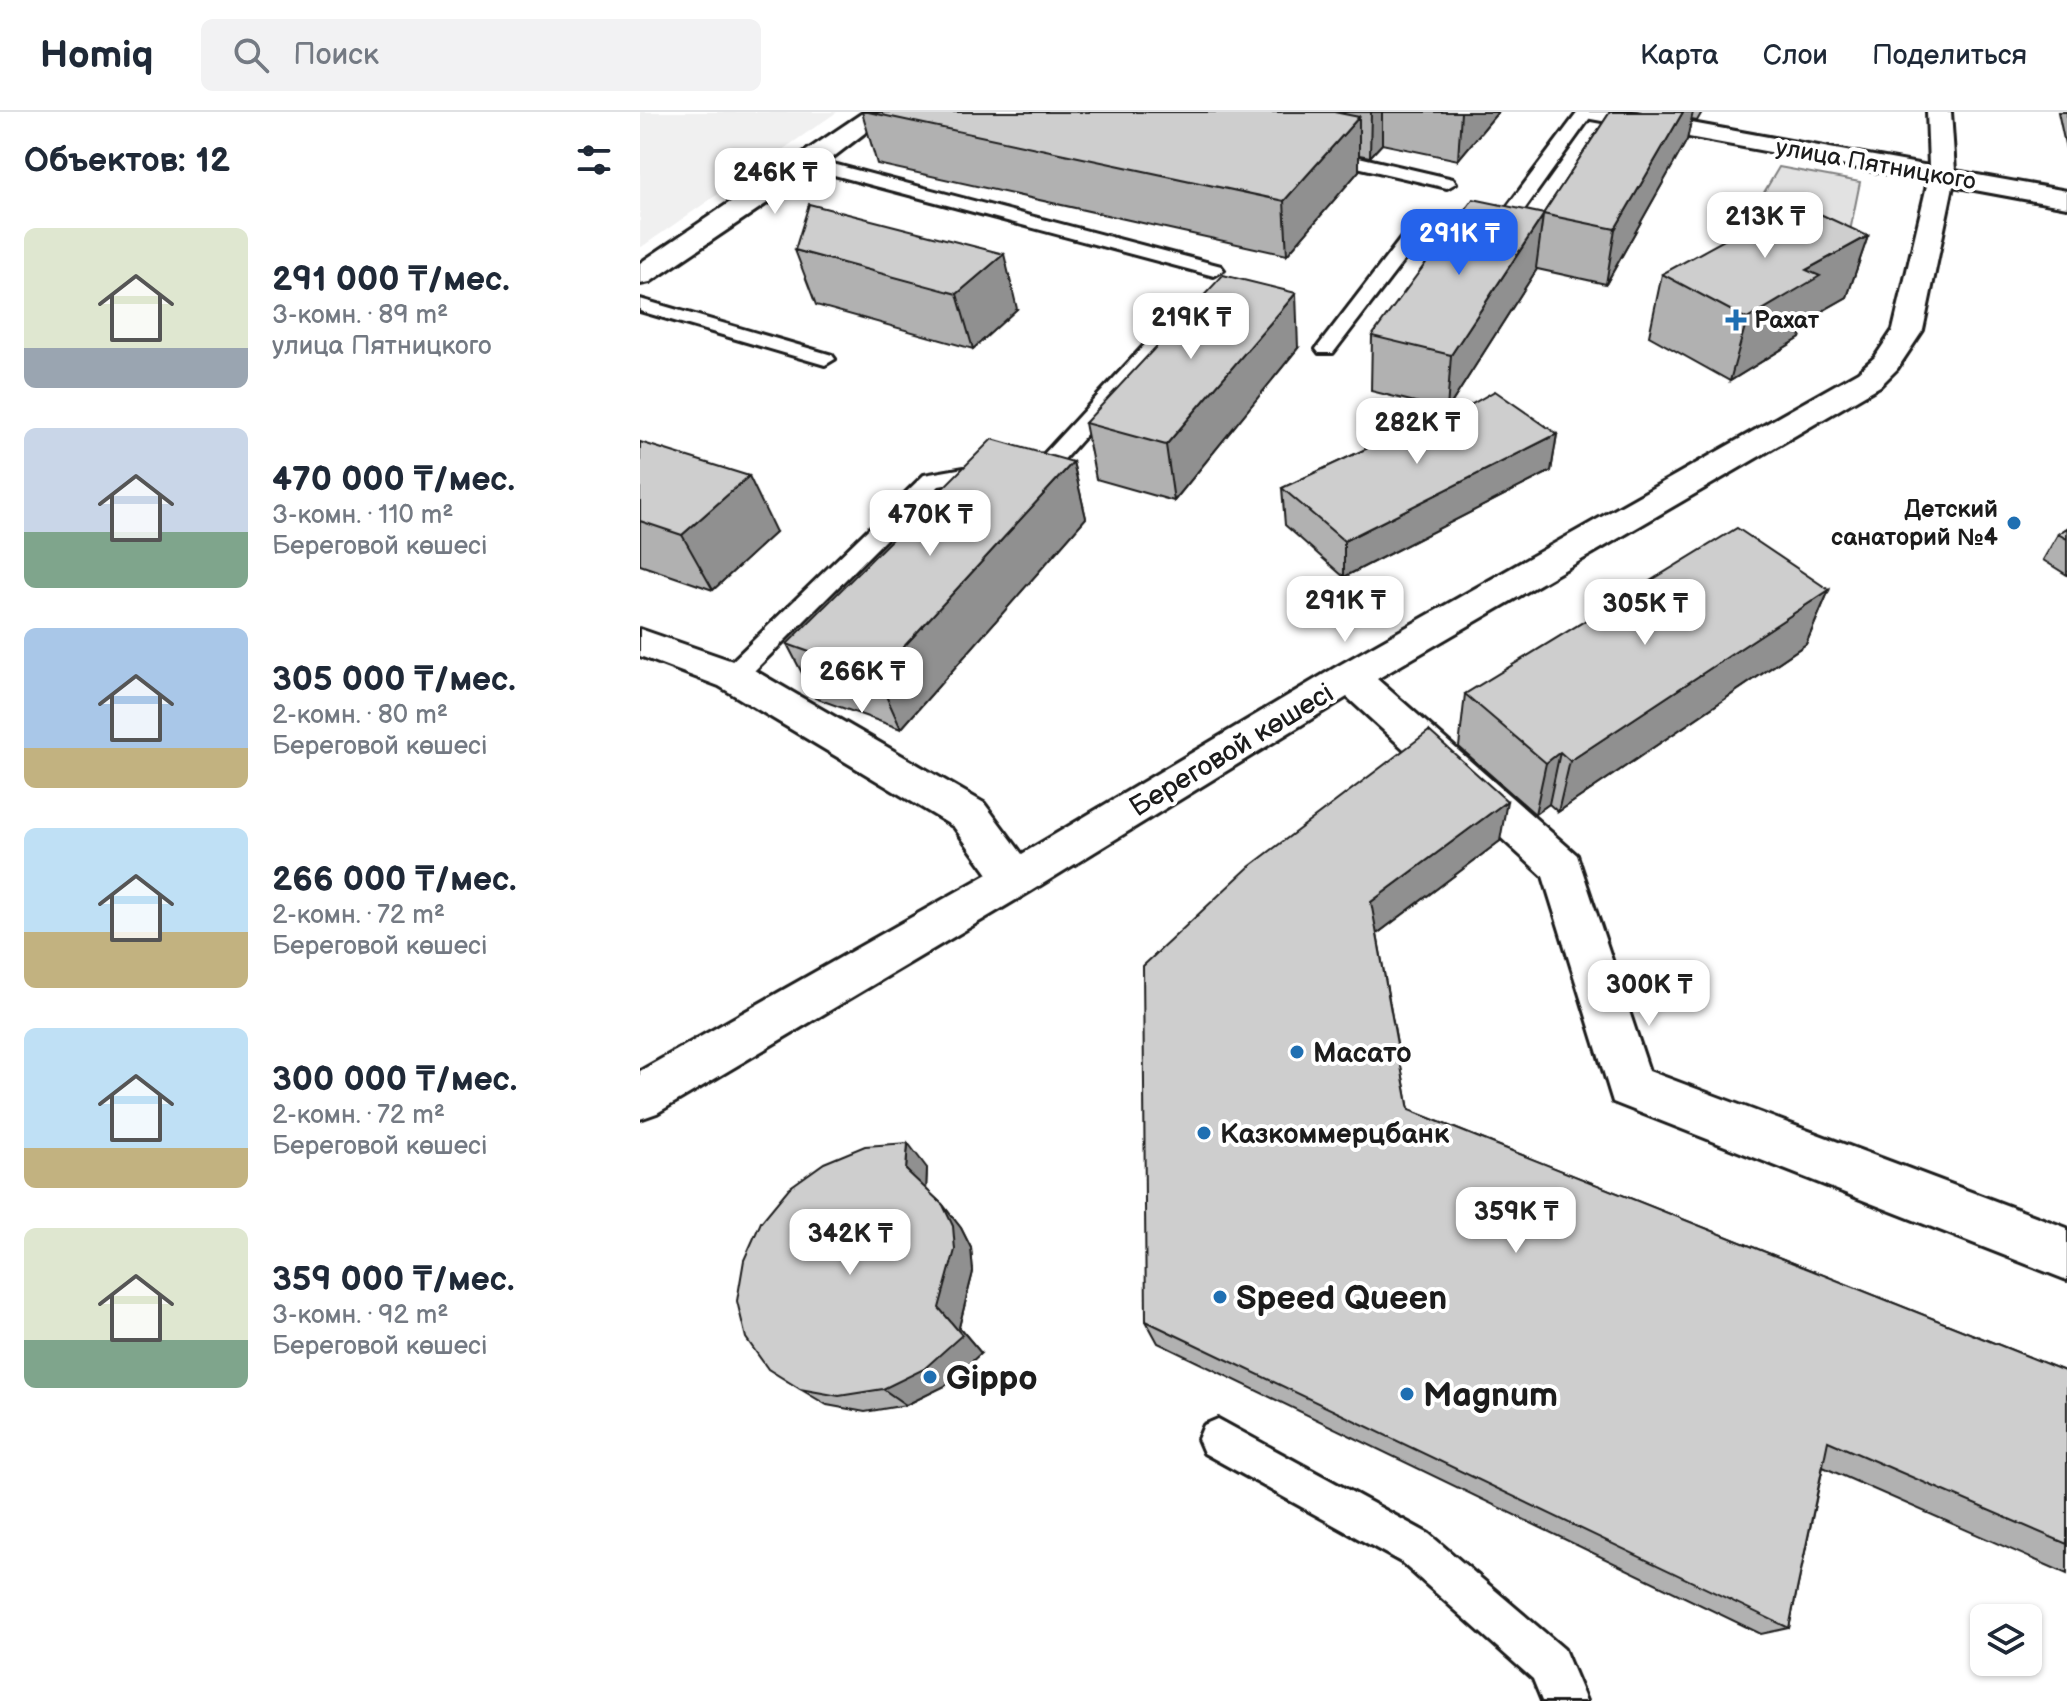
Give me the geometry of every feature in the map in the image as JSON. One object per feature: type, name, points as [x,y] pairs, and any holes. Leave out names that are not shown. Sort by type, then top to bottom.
[{"type":"street","points":[[640,276],[810,163],[880,112]]},
{"type":"street","name":"улица Пятницкого","points":[[1588,112],[2067,199]]},
{"type":"street","name":"Береговой көшесі","points":[[640,1097],[1016,879],[1350,677],[1869,379],[1886,363],[1908,330],[1942,176],[1939,112]]},
{"type":"street","points":[[640,642],[733,676],[969,815],[1016,879]]},
{"type":"street","points":[[1350,677],[1562,867],[1630,1086],[2067,1254]]},
{"type":"lane","points":[[1326,349],[1419,228],[1504,224],[1588,112]]},
{"type":"lane","points":[[1309,151],[1447,183]]},
{"type":"lane","points":[[810,163],[1214,270]]},
{"type":"lane","points":[[640,305],[825,359]]},
{"type":"lane","points":[[733,676],[932,480],[1051,460],[1157,343]]},
{"type":"lane","points":[[1218,1439],[1415,1548],[1549,1664],[1564,1701]]},
{"type":"shaded area","points":[[640,112],[837,112],[640,248]]},
{"type":"shaded area","points":[[1779,167],[1860,182],[1846,251],[1746,223]]},
{"type":"building","points":[[868,112],[1334,112],[1359,117],[1284,201]]},
{"type":"building","points":[[1610,112],[1683,112],[1615,229],[1543,214]]},
{"type":"building","points":[[1473,199],[1544,214],[1451,355],[1372,336]]},
{"type":"building","points":[[1794,202],[1868,236],[1806,270],[1820,276],[1747,319],[1662,274]]},
{"type":"building","points":[[809,204],[1004,254],[957,294],[795,250]]},
{"type":"building","points":[[1223,275],[1296,293],[1166,445],[1085,423]]},
{"type":"building","points":[[1495,391],[1557,434],[1344,541],[1282,488],[1415,426],[1404,443]]},
{"type":"building","points":[[992,439],[1073,462],[877,676],[787,644]]},
{"type":"building","points":[[640,442],[749,476],[682,535],[640,521]]},
{"type":"building","points":[[1737,528],[1829,590],[1570,761],[1560,752],[1546,763],[1465,694]]},
{"type":"building","points":[[2067,528],[2067,539],[2058,534]]},
{"type":"building","points":[[1429,731],[1507,801],[1371,902],[1409,1110],[2067,1372],[2067,1544],[1828,1441],[1789,1628],[1146,1321],[1143,966],[1249,867]]},
{"type":"building","points":[[908,1143],[906,1170],[943,1205],[953,1226],[955,1250],[939,1308],[962,1335],[924,1369],[883,1389],[839,1396],[800,1389],[768,1369],[746,1338],[737,1301],[744,1260],[761,1222],[789,1188],[824,1163],[865,1146]]},
{"type":"place","name":"Рахат","points":[[1736,320]]},
{"type":"place","name":"Детский санаторий №4","points":[[2014,523]]},
{"type":"place","name":"Масато","points":[[1297,1052]]},
{"type":"place","name":"Казкоммерцбанк","points":[[1204,1133]]},
{"type":"place","name":"Speed Queen","points":[[1220,1297]]},
{"type":"place","name":"Gippo","points":[[930,1377]]},
{"type":"place","name":"Magnum","points":[[1407,1394]]}]
